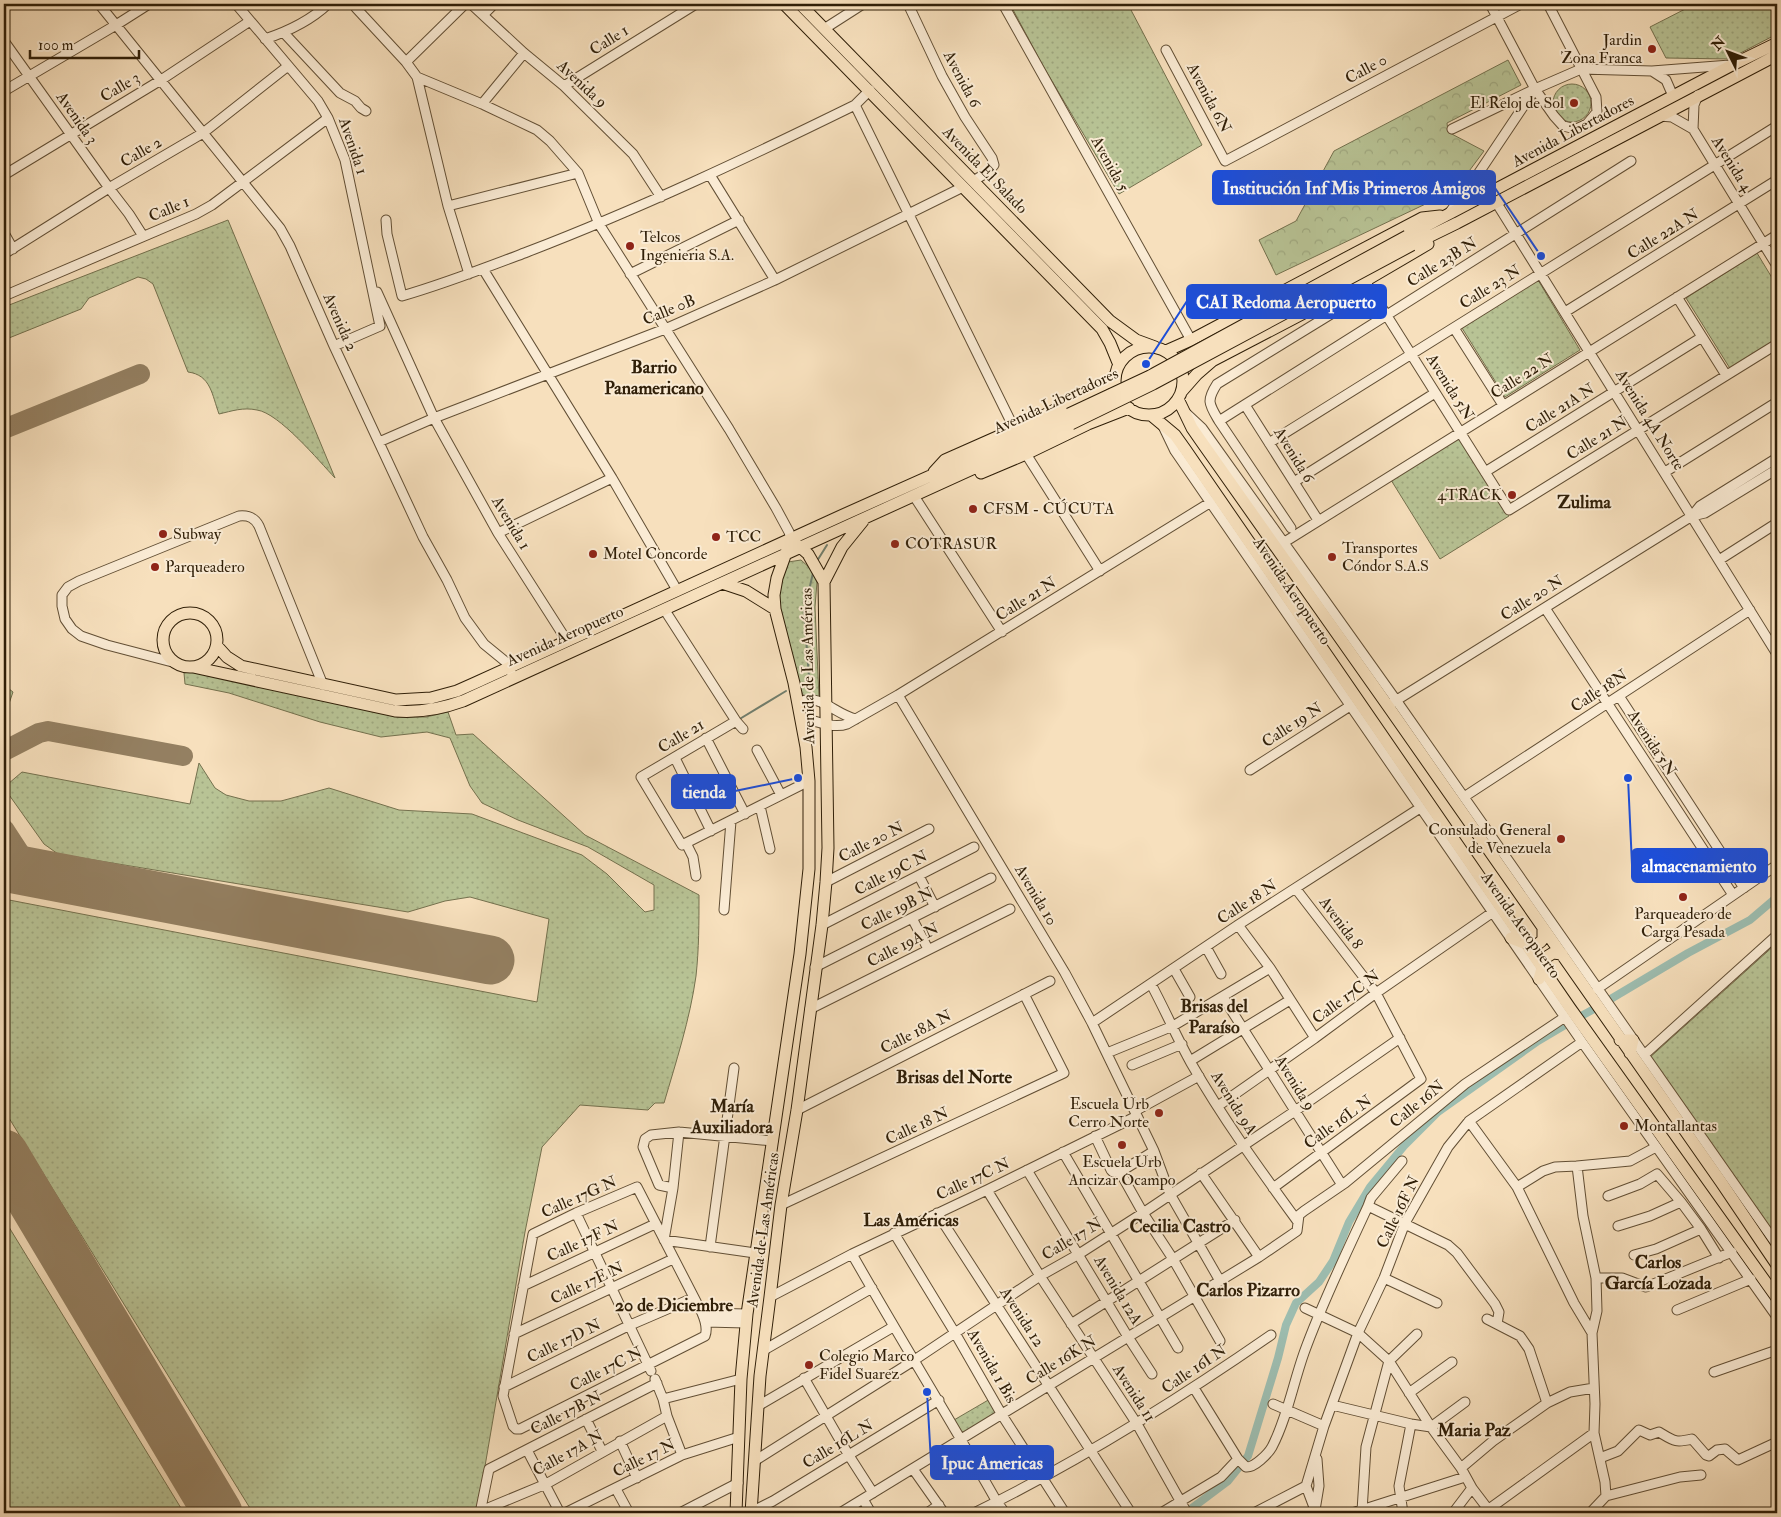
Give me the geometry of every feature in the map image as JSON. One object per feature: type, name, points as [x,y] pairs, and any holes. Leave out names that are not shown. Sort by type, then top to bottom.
[{"type":"main road","name":"Avenida El Salado","points":[[784,4],[870,90],[1110,322],[1136,340],[1161,349]]},
{"type":"main road","name":"Avenida El Salado","points":[[800,4],[1102,329],[1119,365]]},
{"type":"main road","name":"Avenida Libertadores","points":[[931,482],[1153,384],[1410,240],[1446,216],[1777,43]]},
{"type":"main road","name":"Avenida Libertadores","points":[[1410,240],[1457,223],[1777,55]]},
{"type":"main road","points":[[1446,216],[1422,218],[1191,340],[1161,349],[1144,347],[1134,350],[1119,365],[1115,378],[1116,390],[1121,400],[1139,414],[1151,415],[1166,410],[1196,374],[1212,361],[1422,248],[1457,223]]},
{"type":"main road","points":[[1161,349],[1175,358],[1181,368],[1183,380],[1180,395]]},
{"type":"main road","points":[[1115,378],[1015,430],[946,460],[931,482],[954,484],[1129,408]]},
{"type":"main road","name":"Avenida Aeropuerto","points":[[1180,395],[1183,410],[1201,442],[1392,703],[1543,929],[1777,1265]]},
{"type":"main road","name":"Avenida Aeropuerto","points":[[1151,415],[1175,435],[1185,449],[1331,659],[1373,729],[1777,1298]]},
{"type":"main road","name":"Avenida Aeropuerto","points":[[217,646],[227,657],[242,666],[323,686],[389,699],[419,700],[442,696],[791,539],[931,482]]},
{"type":"main road","name":"Avenida Aeropuerto","points":[[194,667],[380,709],[410,712],[446,707],[786,554],[804,551],[866,517],[914,496],[931,482]]},
{"type":"main road","points":[[821,578],[842,547],[866,517]]},
{"type":"main road","name":"Avenida de Las Américas","points":[[736,1513],[741,1379],[746,1318],[773,1141],[809,869],[809,782],[801,717],[774,609],[777,578],[791,539],[804,551],[821,578],[828,848],[822,925],[797,1110],[781,1205],[760,1376],[756,1460],[751,1512]]},
{"type":"main road","points":[[722,583],[746,591],[774,609]]},
{"type":"main road","points":[[194,613],[210,620],[216,631],[217,646],[208,660],[194,667],[181,666],[165,650],[163,639],[166,628],[178,616],[194,613]]},
{"type":"main road","points":[[1315,653],[1331,659]]},
{"type":"main road","points":[[1511,938],[1531,946],[1540,943],[1543,939],[1543,929]]},
{"type":"main road","points":[[1539,979],[1542,966],[1548,954],[1562,954]]},
{"type":"main road","points":[[1620,1040],[1633,1040],[1630,1053]]},
{"type":"main road","points":[[1721,1182],[1735,1185]]},
{"type":"main road","points":[[741,1379],[749,1382],[754,1381],[760,1376]]},
{"type":"main road","points":[[740,1412],[745,1404],[750,1402],[758,1406]]},
{"type":"street","points":[[4,7],[10,4]]},
{"type":"street","name":"Avenida 2","points":[[98,4],[203,134],[244,181],[280,228],[290,246],[334,346],[423,537],[447,580],[465,618],[484,644],[506,662],[514,677]]},
{"type":"street","points":[[4,91],[149,4]]},
{"type":"street","name":"Avenida 1","points":[[236,4],[318,101],[328,118],[345,160],[366,262],[372,280],[434,418],[498,533],[567,640]]},
{"type":"street","points":[[265,39],[284,33],[307,20],[317,7],[328,4]]},
{"type":"street","points":[[406,62],[465,4]]},
{"type":"street","name":"Avenida 9","points":[[471,4],[524,53],[564,86],[633,154],[661,197]]},
{"type":"street","points":[[483,15],[494,4]]},
{"type":"street","name":"Calle 1","points":[[564,86],[696,4]]},
{"type":"street","points":[[824,29],[863,4]]},
{"type":"street","name":"Avenida 6","points":[[908,4],[942,76],[965,117],[992,158],[994,165],[988,172],[968,184]]},
{"type":"street","name":"Avenida 5","points":[[1003,4],[1191,340]]},
{"type":"street","points":[[1490,4],[1535,89],[1563,126],[1576,129],[1587,124],[1597,112],[1596,97],[1548,4]]},
{"type":"street","name":"Calle 0","points":[[1225,161],[1521,4]]},
{"type":"street","points":[[356,8],[406,62],[417,77],[448,206],[469,274]]},
{"type":"street","name":"Calle 3","points":[[4,175],[161,80],[250,21]]},
{"type":"street","points":[[284,33],[340,93],[355,101],[366,111]]},
{"type":"street","name":"Avenida 3","points":[[4,41],[143,236]]},
{"type":"street","name":"Avenida 6N","points":[[1166,50],[1225,161]]},
{"type":"street","points":[[482,104],[524,53]]},
{"type":"street","points":[[1452,129],[1581,69],[1652,71],[1734,64]]},
{"type":"street","name":"Calle 2","points":[[4,254],[109,188],[203,134],[288,66]]},
{"type":"street","points":[[1652,71],[1666,80],[1673,96]]},
{"type":"street","points":[[417,77],[482,104],[537,130],[550,141],[578,173],[599,224],[734,438],[776,508],[791,539]]},
{"type":"street","points":[[1446,216],[1474,180],[1535,89]]},
{"type":"street","points":[[386,220],[387,234],[402,296],[483,269],[599,224],[661,197],[855,105],[870,90]]},
{"type":"street","name":"Avenida 4","points":[[1693,129],[1694,106],[1698,95]]},
{"type":"street","points":[[855,105],[1015,430]]},
{"type":"street","name":"Avenida 4","points":[[1660,116],[1672,117],[1693,129],[1777,266]]},
{"type":"street","name":"Calle 1","points":[[4,296],[196,214],[212,205],[328,118]]},
{"type":"street","name":"Calle 23 N","points":[[1269,443],[1777,126]]},
{"type":"street","name":"Calle 23B N","points":[[1219,421],[1631,161]]},
{"type":"street","points":[[448,206],[578,173]]},
{"type":"street","points":[[710,175],[775,280]]},
{"type":"street","name":"Calle 22A N","points":[[1565,312],[1777,180]]},
{"type":"street","name":"Calle 0B","points":[[379,442],[434,418],[665,329],[775,280],[968,184]]},
{"type":"street","name":"Avenida 4A Norte","points":[[1496,202],[1777,654]]},
{"type":"street","points":[[630,274],[739,220]]},
{"type":"street","points":[[4,233],[13,249]]},
{"type":"street","name":"Calle 22 N","points":[[1283,542],[1777,235]]},
{"type":"street","points":[[483,269],[612,478],[677,590]]},
{"type":"street","name":"Avenida 1","points":[[334,346],[380,326],[372,280]]},
{"type":"street","name":"Avenida 5N","points":[[1365,280],[1509,510]]},
{"type":"street","points":[[1678,297],[1726,375]]},
{"type":"street","points":[[1291,528],[1210,407],[1210,396],[1218,384],[1336,311]]},
{"type":"street","points":[[1454,328],[1503,405]]},
{"type":"street","name":"Calle 21A N","points":[[1485,472],[1702,337]]},
{"type":"street","name":"Calle 21 N","points":[[1509,510],[1777,344]]},
{"type":"street","points":[[1294,482],[1435,393]]},
{"type":"street","points":[[1665,472],[1777,402]]},
{"type":"street","name":"Avenida 6","points":[[1245,405],[1318,520]]},
{"type":"street","name":"Avenida Aeropuerto","points":[[1183,410],[1202,428],[1283,542],[1348,642]]},
{"type":"street","name":"Avenida Aeropuerto","points":[[1162,423],[1175,451],[1350,706],[1373,729],[1420,808],[1582,1042],[1777,1316]]},
{"type":"street","points":[[1026,454],[1100,571]]},
{"type":"street","name":"Calle 20 N","points":[[1392,703],[1692,516],[1700,506],[1777,458]]},
{"type":"street","name":"Calle 20 N","points":[[1692,516],[1704,514],[1777,469]]},
{"type":"street","points":[[498,533],[612,478]]},
{"type":"street","points":[[914,496],[1002,632]]},
{"type":"street","name":"Calle 21 N","points":[[801,717],[840,726],[856,718],[1002,632],[1211,502]]},
{"type":"street","points":[[176,663],[107,645],[76,633],[68,624],[63,612],[62,600],[64,592],[72,585],[126,562],[239,516],[247,516],[254,519],[259,526],[323,686]]},
{"type":"street","points":[[1719,560],[1777,523]]},
{"type":"street","name":"Avenida 5N","points":[[1545,608],[1733,895]]},
{"type":"street","points":[[664,609],[743,729]]},
{"type":"street","name":"Calle 18N","points":[[1464,797],[1750,610]]},
{"type":"street","name":"Avenida 10","points":[[898,695],[1060,965],[1092,1023],[1154,1151],[1170,1194],[1220,1280]]},
{"type":"street","name":"Avenida 5N","points":[[1619,696],[1744,888]]},
{"type":"street","points":[[798,702],[810,699],[825,703],[839,713],[856,718]]},
{"type":"street","name":"Avenida Aeropuerto","points":[[1392,703],[1464,797],[1777,1245]]},
{"type":"street","name":"Calle 19 N","points":[[1250,770],[1350,706]]},
{"type":"street","name":"Calle 21","points":[[684,844],[641,777],[736,721]]},
{"type":"street","points":[[706,738],[745,814]]},
{"type":"street","points":[[757,750],[780,795]]},
{"type":"street","points":[[674,758],[711,830]]},
{"type":"street","points":[[696,876],[693,857],[684,844],[809,782]]},
{"type":"street","points":[[760,806],[770,848]]},
{"type":"street","name":"Calle 18 N","points":[[1092,1023],[1174,970],[1238,925],[1420,808]]},
{"type":"street","points":[[724,910],[731,821]]},
{"type":"street","name":"Calle 20 N","points":[[826,882],[929,829]]},
{"type":"street","name":"Calle 19C N","points":[[822,925],[974,847]]},
{"type":"street","points":[[1597,989],[1777,865]]},
{"type":"street","points":[[919,876],[935,907]]},
{"type":"street","name":"Calle 19B N","points":[[815,967],[991,878]]},
{"type":"street","name":"Avenida 8","points":[[1296,889],[1376,993],[1421,1079]]},
{"type":"street","name":"Calle 19A N","points":[[810,1008],[1010,909]]},
{"type":"street","name":"Calle 17C N","points":[[1218,1106],[1493,912]]},
{"type":"street","points":[[912,918],[928,949]]},
{"type":"street","points":[[1238,925],[1270,968],[1315,1038]]},
{"type":"street","points":[[1644,1055],[1777,935]]},
{"type":"street","points":[[1206,947],[1221,974]]},
{"type":"street","points":[[1107,1053],[1173,1026],[1270,968]]},
{"type":"street","points":[[1174,970],[1190,997]]},
{"type":"street","name":"Calle 18A N","points":[[797,1110],[1050,981]]},
{"type":"street","name":"Avenida 9A","points":[[1151,984],[1190,1062],[1297,1227]]},
{"type":"street","name":"Calle 18 N","points":[[781,1205],[1064,1073],[1024,994]]},
{"type":"street","name":"Avenida 9","points":[[1223,997],[1342,1185]]},
{"type":"street","name":"Calle 17C N","points":[[1190,1062],[1290,1000]]},
{"type":"street","name":"Calle 16N","points":[[1297,1227],[1299,1215],[1342,1185],[1466,1084],[1565,1017]]},
{"type":"street","name":"Calle 17 N","points":[[756,1460],[913,1361],[1040,1276],[1111,1234],[1400,1038]]},
{"type":"street","name":"Calle 16F N","points":[[1316,1512],[1318,1491],[1314,1476],[1317,1451],[1324,1426],[1358,1333],[1384,1278],[1405,1223],[1448,1147],[1469,1121],[1582,1042]]},
{"type":"street","points":[[1132,1065],[1182,1044]]},
{"type":"street","points":[[710,1247],[734,1068]]},
{"type":"street","name":"Calle 17C N","points":[[770,1297],[894,1233],[987,1190],[1095,1136],[1199,1076]]},
{"type":"street","name":"Calle 16L N","points":[[1273,1188],[1421,1079]]},
{"type":"street","points":[[1469,1121],[1516,1187],[1574,1303],[1592,1333]]},
{"type":"street","points":[[673,1188],[659,1185],[643,1147],[645,1140],[651,1135],[679,1132],[773,1141]]},
{"type":"street","points":[[664,1240],[673,1188],[679,1132]]},
{"type":"street","points":[[1095,1136],[1113,1172],[1120,1172],[1154,1151]]},
{"type":"street","points":[[1516,1187],[1542,1171],[1555,1167],[1630,1161],[1656,1147]]},
{"type":"street","points":[[1063,1152],[1178,1348]]},
{"type":"street","points":[[1194,1388],[1238,1459],[1246,1467],[1253,1465],[1271,1449],[1287,1411],[1294,1382],[1319,1315],[1371,1198],[1402,1161]]},
{"type":"street","points":[[1577,1166],[1583,1216],[1596,1278],[1597,1312],[1592,1333],[1594,1432],[1606,1496]]},
{"type":"street","name":"Avenida 12A","points":[[1027,1170],[1152,1374]]},
{"type":"street","points":[[1120,1172],[1220,1341]]},
{"type":"street","points":[[1201,1173],[1259,1257]]},
{"type":"street","points":[[1608,1196],[1640,1184],[1657,1174],[1701,1229],[1718,1258]]},
{"type":"street","name":"Calle 17G N","points":[[523,1286],[533,1234],[576,1213],[637,1187],[655,1224]]},
{"type":"street","name":"Avenida 11","points":[[987,1190],[1040,1276],[1137,1424],[1184,1508]]},
{"type":"street","points":[[1618,1226],[1650,1216],[1681,1202]]},
{"type":"street","points":[[1368,1206],[1448,1245],[1457,1253],[1495,1304],[1499,1312],[1497,1324]]},
{"type":"street","points":[[576,1213],[628,1326],[652,1373],[682,1455]]},
{"type":"street","name":"Avenida 12","points":[[937,1213],[1130,1513]]},
{"type":"street","points":[[1071,1324],[1235,1220]]},
{"type":"street","points":[[655,1224],[704,1318],[746,1318]]},
{"type":"street","name":"Calle 17F N","points":[[523,1286],[655,1224]]},
{"type":"street","name":"Calle 16K N","points":[[840,1513],[1259,1257],[1297,1227]]},
{"type":"street","points":[[1634,1255],[1656,1249],[1701,1229]]},
{"type":"street","name":"Avenida 1 Bis","points":[[894,1233],[1002,1415],[1065,1513]]},
{"type":"street","points":[[664,1240],[755,1253]]},
{"type":"street","points":[[1596,1278],[1622,1278],[1646,1287],[1732,1252]]},
{"type":"street","points":[[852,1254],[913,1361],[939,1400],[997,1502],[1006,1513]]},
{"type":"street","name":"Calle 17E N","points":[[514,1334],[673,1259]]},
{"type":"street","points":[[1384,1278],[1437,1303]]},
{"type":"street","points":[[1677,1310],[1752,1280]]},
{"type":"street","points":[[504,1387],[523,1286]]},
{"type":"street","points":[[764,1350],[872,1288]]},
{"type":"street","name":"Calle 17D N","points":[[504,1387],[628,1326],[693,1298]]},
{"type":"street","points":[[1304,1308],[1358,1333],[1389,1361],[1472,1488],[1490,1511],[1594,1432]]},
{"type":"street","name":"Calle 17C N","points":[[504,1387],[503,1400],[516,1429],[520,1429],[652,1373],[705,1336],[707,1333],[704,1318]]},
{"type":"street","points":[[1487,1319],[1520,1336],[1530,1349],[1547,1403]]},
{"type":"street","points":[[758,1406],[893,1327]]},
{"type":"street","points":[[1362,1510],[1366,1447],[1389,1361],[1417,1334]]},
{"type":"street","name":"Calle 16I N","points":[[974,1513],[1137,1424],[1194,1388],[1271,1335]]},
{"type":"street","points":[[1714,1372],[1777,1350]]},
{"type":"street","points":[[1409,1392],[1452,1362]]},
{"type":"street","name":"Calle 17B N","points":[[481,1512],[489,1469],[586,1419],[652,1373]]},
{"type":"street","points":[[804,1378],[873,1493]]},
{"type":"street","points":[[663,1399],[741,1379]]},
{"type":"street","points":[[1460,1468],[1493,1441],[1547,1403],[1570,1392],[1594,1388]]},
{"type":"street","name":"Calle 16L N","points":[[751,1512],[773,1501],[939,1400]]},
{"type":"street","points":[[1332,1405],[1431,1427],[1465,1402]]},
{"type":"street","points":[[1273,1404],[1324,1426]]},
{"type":"street","name":"Calle 17A N","points":[[481,1512],[546,1484],[667,1416]]},
{"type":"street","points":[[586,1419],[602,1451]]},
{"type":"street","points":[[1403,1513],[1399,1486],[1411,1424]]},
{"type":"street","points":[[1600,1458],[1618,1451],[1639,1430],[1650,1435],[1659,1432],[1668,1439],[1677,1442],[1692,1439],[1706,1455],[1709,1456],[1717,1450],[1725,1449],[1738,1460],[1777,1442]]},
{"type":"street","name":"Calle 17 N","points":[[565,1513],[682,1455],[739,1437]]},
{"type":"street","points":[[620,1441],[637,1478]]},
{"type":"street","points":[[527,1450],[560,1513]]},
{"type":"street","points":[[1162,1513],[1184,1508],[1221,1477],[1238,1459]]},
{"type":"street","points":[[913,1469],[944,1513]]},
{"type":"street","points":[[1590,1513],[1606,1496],[1680,1477],[1701,1475]]},
{"type":"street","name":"Calle 16F N","points":[[1307,1488],[1314,1476]]},
{"type":"street","points":[[1352,1513],[1465,1477]]},
{"type":"street","points":[[680,1513],[738,1483]]},
{"type":"street","points":[[1307,1488],[1312,1493],[1318,1491]]},
{"type":"street","points":[[1307,1488],[1316,1512]]},
{"type":"street","points":[[1254,1513],[1307,1488]]},
{"type":"street","points":[[1453,1513],[1472,1488]]},
{"type":"street","points":[[616,1489],[629,1513]]},
{"type":"street","points":[[863,1499],[871,1513]]},
{"type":"street","points":[[927,1513],[939,1505]]},
{"type":"green space","points":[[1010,4],[1142,4],[1131,10],[1202,145],[1119,194],[1043,66]]},
{"type":"green space","points":[[1695,4],[1777,4],[1777,34],[1729,59],[1666,58],[1650,27]]},
{"type":"green space","points":[[1508,60],[1521,85],[1447,123],[1448,132],[1484,151],[1455,190],[1276,275],[1259,240],[1296,221],[1334,151]]},
{"type":"green space","points":[[1572,84],[1585,90],[1591,103],[1585,116],[1572,122],[1559,116],[1553,103],[1559,90]]},
{"type":"green space","points":[[228,220],[335,478],[287,428],[266,413],[247,409],[219,414],[210,387],[202,377],[188,372],[153,284],[146,279],[138,277],[89,298],[81,309],[4,340],[4,307]]},
{"type":"green space","points":[[1757,253],[1777,286],[1777,341],[1731,370],[1686,298]]},
{"type":"green space","points":[[1538,280],[1580,350],[1505,397],[1462,328]]},
{"type":"green space","points":[[1458,437],[1509,516],[1440,559],[1391,480]]},
{"type":"green space","points":[[801,560],[811,569],[817,582],[815,607],[819,698],[805,697],[798,688],[778,616],[780,581],[788,562]]},
{"type":"green space","points":[[201,670],[219,672],[398,717],[426,717],[448,712],[456,735],[473,734],[585,835],[699,895],[696,976],[682,1040],[664,1103],[655,1103],[648,1110],[580,1105],[542,1147],[525,1232],[477,1513],[253,1513],[4,1110],[4,899],[537,1002],[549,919],[470,897],[445,901],[408,912],[58,854],[44,844],[7,792],[8,784],[22,772],[190,804],[199,763],[215,788],[226,795],[249,801],[281,801],[329,788],[399,810],[472,814],[582,855],[607,874],[645,912],[654,910],[654,885],[588,847],[518,820],[482,803],[470,786],[450,738],[427,732],[381,737],[320,722],[229,693],[185,684],[184,673]]},
{"type":"green space","points":[[4,685],[13,692],[4,718]]},
{"type":"green space","points":[[1777,943],[1777,1241],[1647,1060]]},
{"type":"green space","points":[[4,1219],[184,1513],[4,1513]]},
{"type":"green space","points":[[990,1399],[996,1412],[961,1435],[954,1420]]},
{"type":"waterway","points":[[817,561],[827,545]]},
{"type":"waterway","points":[[809,677],[804,612],[813,573]]},
{"type":"waterway","points":[[738,720],[786,691]]},
{"type":"waterway","points":[[1609,1000],[1688,953],[1750,920],[1777,897]]},
{"type":"waterway","points":[[1583,1015],[1594,1009]]},
{"type":"waterway","points":[[1192,1508],[1228,1481],[1248,1456],[1278,1358],[1286,1325],[1296,1303],[1319,1282],[1333,1261],[1349,1222],[1370,1187],[1404,1146],[1438,1112],[1538,1041],[1565,1025]]},
{"type":"taxiway","points":[[4,429],[140,374]]},
{"type":"taxiway","points":[[4,751],[39,733],[48,731],[183,756]]},
{"type":"taxiway","points":[[4,829],[21,855],[41,874]]},
{"type":"taxiway","points":[[5,867],[15,863],[17,854],[15,846]]},
{"type":"runway","points":[[4,867],[490,960]]},
{"type":"runway","points":[[4,1154],[218,1513]]},
{"type":"place","name":"Jardin Zona Franca","points":[[1652,49]]},
{"type":"place","name":"El Reloj de Sol","points":[[1574,103]]},
{"type":"place","name":"Telcos Ingenieria S.A.","points":[[630,246]]},
{"type":"place","name":"Institución Inf Mis Primeros Amigos","points":[[1541,256]]},
{"type":"place","name":"CAI Redoma Aeropuerto","points":[[1146,364]]},
{"type":"place","name":"4TRACK","points":[[1512,495]]},
{"type":"place","name":"CFSM - CÚCUTA","points":[[973,509]]},
{"type":"place","name":"Subway","points":[[163,534]]},
{"type":"place","name":"TCC","points":[[716,537]]},
{"type":"place","name":"COTRASUR","points":[[895,544]]},
{"type":"place","name":"Motel Concorde","points":[[593,554]]},
{"type":"place","name":"Transportes Cóndor S.A.S","points":[[1332,557]]},
{"type":"place","name":"Parqueadero","points":[[155,567]]},
{"type":"place","name":"tienda","points":[[798,778]]},
{"type":"place","name":"almacenamiento","points":[[1628,778]]},
{"type":"place","name":"Consulado General de Venezuela","points":[[1561,839]]},
{"type":"place","name":"Parqueadero de Carga Pesada","points":[[1683,897]]},
{"type":"place","name":"Escuela Urb Cerro Norte","points":[[1159,1113]]},
{"type":"place","name":"Montallantas","points":[[1624,1126]]},
{"type":"place","name":"Escuela Urb Ancizar Ocampo","points":[[1122,1145]]},
{"type":"place","name":"Colegio Marco Fidel Suarez","points":[[809,1365]]},
{"type":"place","name":"Ipuc Americas","points":[[927,1392]]},
{"type":"district","name":"Barrio Panamericano","points":[[654,377]]},
{"type":"district","name":"Zulima","points":[[1584,502]]},
{"type":"district","name":"Brisas del Paraíso","points":[[1214,1016]]},
{"type":"district","name":"Brisas del Norte","points":[[954,1077]]},
{"type":"district","name":"María Auxiliadora","points":[[732,1116]]},
{"type":"district","name":"Las Américas","points":[[911,1220]]},
{"type":"district","name":"Cecilia Castro","points":[[1180,1226]]},
{"type":"district","name":"Carlos García Lozada","points":[[1658,1272]]},
{"type":"district","name":"Carlos Pizarro","points":[[1248,1290]]},
{"type":"district","name":"20 de Diciembre","points":[[674,1305]]},
{"type":"district","name":"Maria Paz","points":[[1474,1430]]}]
